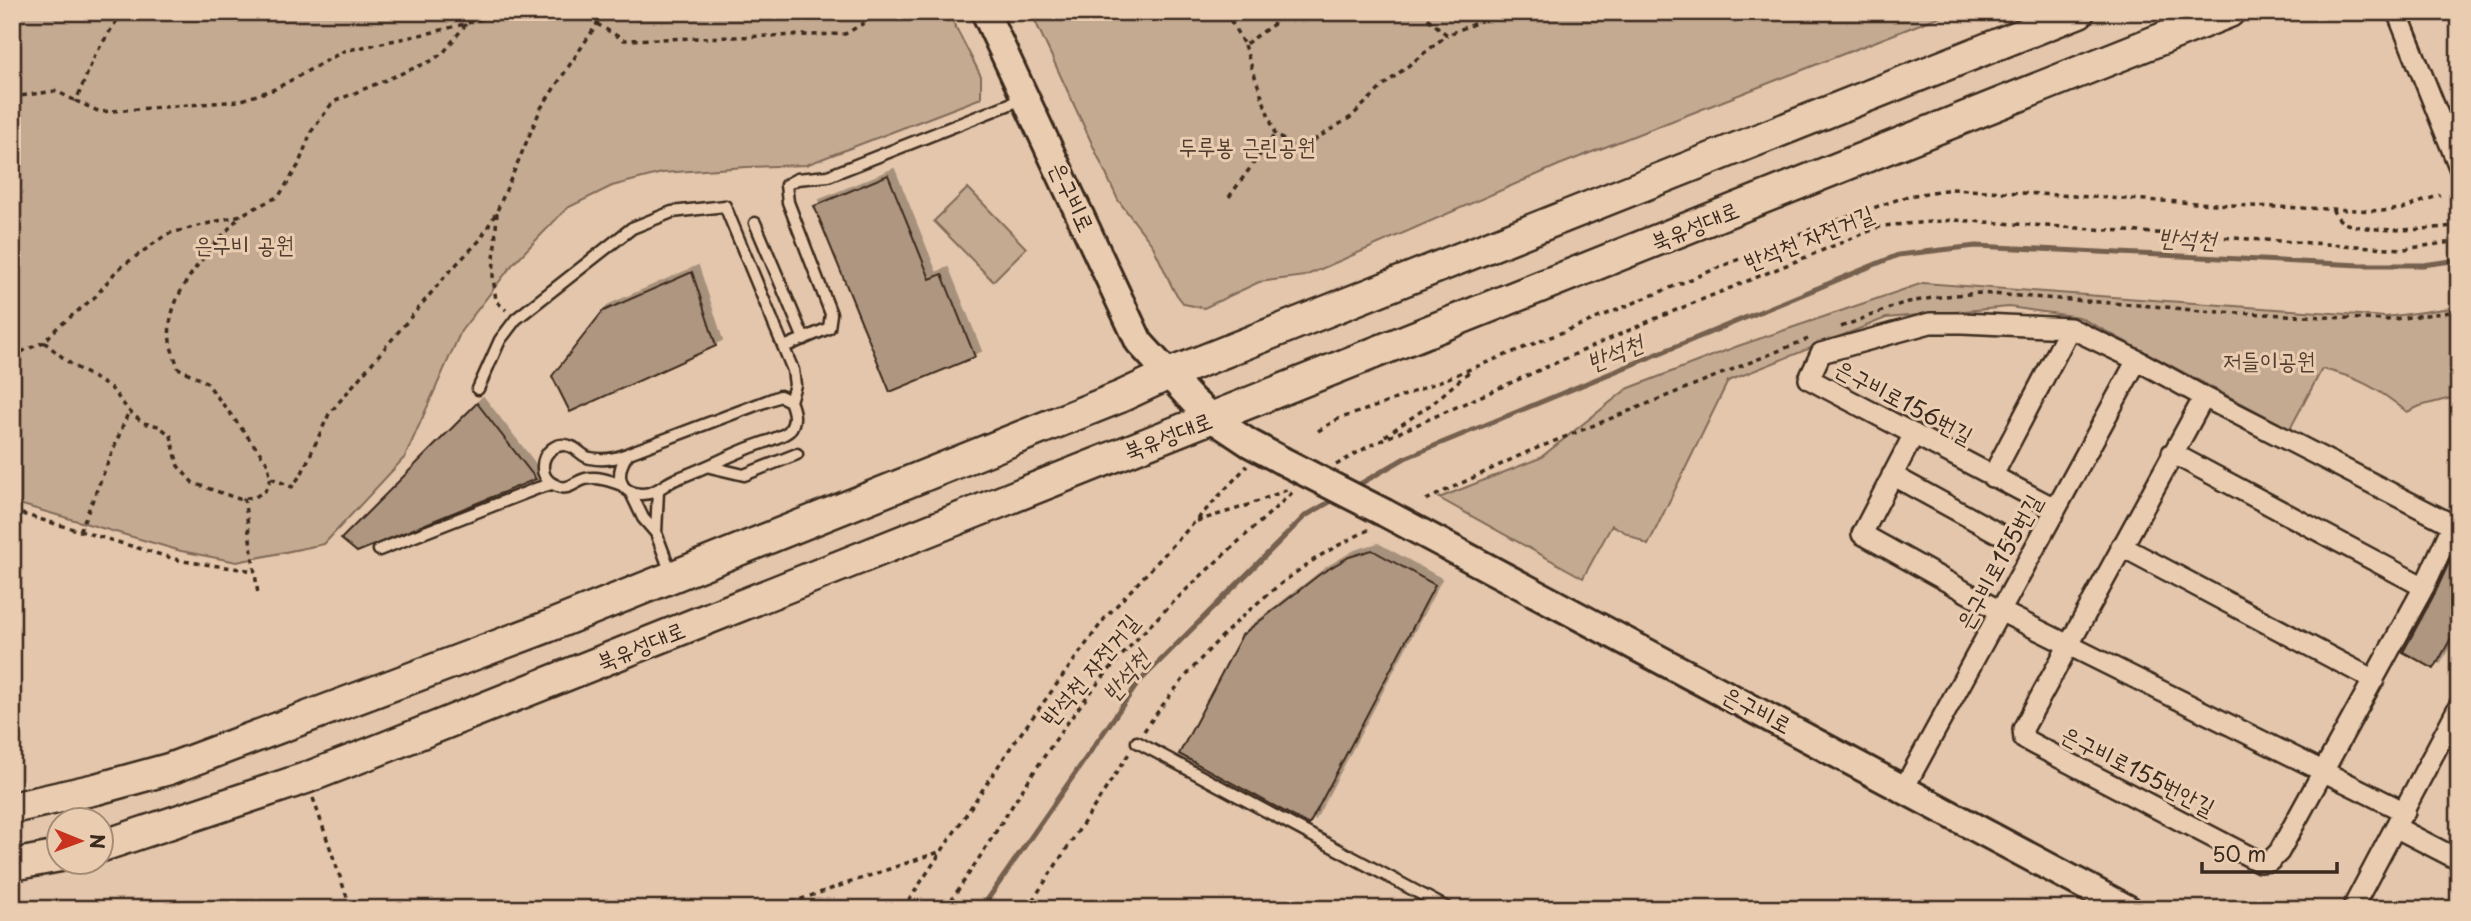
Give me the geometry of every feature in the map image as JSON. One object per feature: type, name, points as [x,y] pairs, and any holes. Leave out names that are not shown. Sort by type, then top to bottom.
[{"type":"main road","points":[[12,808],[169,769],[547,627],[1120,397],[1169,374],[2079,12]]},
{"type":"main road","name":"북유성대로","points":[[116,841],[306,778],[640,647],[2229,12]]},
{"type":"main road","points":[[12,865],[46,859]]},
{"type":"street","name":"은구비로","points":[[985,12],[1139,342],[1213,419],[1273,456],[1389,515],[2128,909]]},
{"type":"street","points":[[2398,12],[2459,167]]},
{"type":"street","name":"은구비로156번길","points":[[2056,509],[1808,379],[1821,354],[1930,323],[2070,328],[2089,335],[2456,526]]},
{"type":"street","points":[[1992,477],[2070,328]]},
{"type":"street","name":"은구비로155번길","points":[[1904,788],[2137,360]]},
{"type":"street","name":"은구비로155번안길","points":[[2204,397],[2068,643],[2023,729],[2024,738],[2260,862],[2270,861],[2279,852],[2456,526]]},
{"type":"street","points":[[1914,434],[1862,534],[2000,611],[2323,772],[2400,819],[2459,860]]},
{"type":"street","points":[[2172,453],[2424,587]]},
{"type":"street","points":[[1892,475],[1996,532]]},
{"type":"street","points":[[2121,546],[2374,680]]},
{"type":"street","points":[[2352,909],[2400,819],[2452,737],[2459,706]]},
{"type":"lane","points":[[784,347],[829,328],[831,314],[788,202],[786,186],[797,179],[828,176],[1025,98]]},
{"type":"lane","points":[[478,389],[500,340],[516,319],[632,228],[672,212],[725,206],[793,370],[794,385],[785,398],[616,458],[586,457],[573,447],[559,446],[547,453],[544,474],[538,488]]},
{"type":"lane","points":[[755,223],[804,339]]},
{"type":"lane","points":[[631,493],[644,495],[658,491],[666,483],[710,467],[724,458],[788,432],[794,420],[794,411],[785,398]]},
{"type":"lane","points":[[622,485],[619,473],[621,462],[629,453]]},
{"type":"lane","points":[[710,467],[744,475],[797,454]]},
{"type":"lane","points":[[544,474],[552,484]]},
{"type":"lane","points":[[379,550],[538,488],[552,484],[565,488],[584,479],[595,478],[622,485],[631,493],[643,518],[656,533],[672,576]]},
{"type":"lane","points":[[656,533],[658,491]]},
{"type":"lane","points":[[1136,742],[1449,909]]},
{"type":"path","points":[[76,101],[95,55],[122,12]]},
{"type":"path","points":[[12,97],[56,91],[100,112],[239,101],[275,89],[344,51],[509,12]]},
{"type":"path","points":[[271,478],[292,487],[302,473],[329,414],[448,273],[480,240],[497,211],[541,108],[597,24],[600,12]]},
{"type":"path","points":[[597,24],[624,40],[845,34],[883,12]]},
{"type":"path","points":[[1226,12],[1244,45],[1275,134],[1298,150],[1351,117],[1384,85],[1447,35],[1502,12]]},
{"type":"path","points":[[1244,45],[1291,12]]},
{"type":"path","points":[[1420,12],[1447,35]]},
{"type":"path","points":[[12,356],[44,342],[96,296],[117,270],[167,234],[240,215],[279,196],[298,166],[311,132],[333,102],[431,61],[444,52],[466,24]]},
{"type":"path","points":[[1229,197],[1275,134]]},
{"type":"path","points":[[1318,431],[1338,419],[1383,404],[1678,286],[1809,230],[1864,210],[1931,191],[1951,189],[2382,211],[2402,209],[2440,195]]},
{"type":"path","points":[[2332,209],[2336,217],[2345,224],[2358,226],[2407,229],[2459,225]]},
{"type":"path","points":[[497,211],[493,276],[496,301],[516,319]]},
{"type":"path","points":[[44,342],[72,365],[111,388],[143,424],[159,426],[171,436],[178,466],[193,483],[239,499],[255,497],[265,491],[271,478],[267,462],[206,382],[178,368],[170,340],[174,300],[201,261],[240,215]]},
{"type":"path","name":"반석천 자전거길","points":[[1475,367],[1433,403],[1371,445],[1651,320],[1882,226],[1954,220],[2404,249],[2459,241]]},
{"type":"path","points":[[1839,327],[1903,303],[1979,293],[2201,311],[2386,320],[2459,311]]},
{"type":"path","points":[[1426,500],[1525,453],[1814,337]]},
{"type":"path","points":[[80,531],[129,411]]},
{"type":"path","points":[[903,909],[1011,747],[1105,618],[1245,467],[1273,456]]},
{"type":"path","name":"반석천 자전거길","points":[[945,909],[1052,743],[1102,678],[1144,629],[1300,485],[1243,507],[1196,521]]},
{"type":"path","points":[[244,498],[257,594]]},
{"type":"path","points":[[12,511],[182,561],[255,572]]},
{"type":"path","points":[[1027,909],[1136,742],[1167,699],[1205,655],[1251,610],[1324,554],[1389,515]]},
{"type":"path","points":[[306,778],[351,909]]},
{"type":"path","points":[[772,909],[942,851]]},
{"type":"green space","name":"은구비 공원","points":[[12,12],[948,12],[981,76],[981,98],[806,165],[662,173],[612,186],[567,208],[513,264],[461,331],[405,457],[324,544],[237,562],[181,551],[12,502]]},
{"type":"green space","name":"두루봉 근린공원","points":[[1031,12],[1951,12],[1559,165],[1305,276],[1259,282],[1204,308],[1184,304],[1174,291],[1153,246],[1118,200]]},
{"type":"green space","points":[[968,188],[1026,248],[993,281],[934,221]]},
{"type":"green space","name":"저들이공원","points":[[1923,283],[2386,317],[2459,307],[2459,396],[2407,412],[2368,385],[2322,369],[2290,429],[2079,317],[2009,307],[1886,318],[1728,381],[1648,545],[1612,525],[1583,578],[1439,498],[1540,458],[1627,389],[1738,346]]},
{"type":"building","points":[[888,175],[930,279],[942,274],[975,357],[890,392],[814,206]]},
{"type":"building","points":[[692,272],[716,346],[570,412],[552,376],[603,311]]},
{"type":"building","points":[[477,403],[536,479],[357,552],[341,539]]},
{"type":"building","points":[[2459,541],[2459,624],[2434,669],[2403,652]]},
{"type":"building","points":[[1372,550],[1435,585],[1309,825],[1179,754],[1242,635],[1320,574],[1349,557]]},
{"type":"waterway","name":"반석천","points":[[1353,488],[1405,458],[1898,255],[1976,246],[2361,265],[2423,265],[2459,260]]},
{"type":"waterway","name":"반석천","points":[[981,909],[1138,683],[1305,516],[1335,499]]}]
